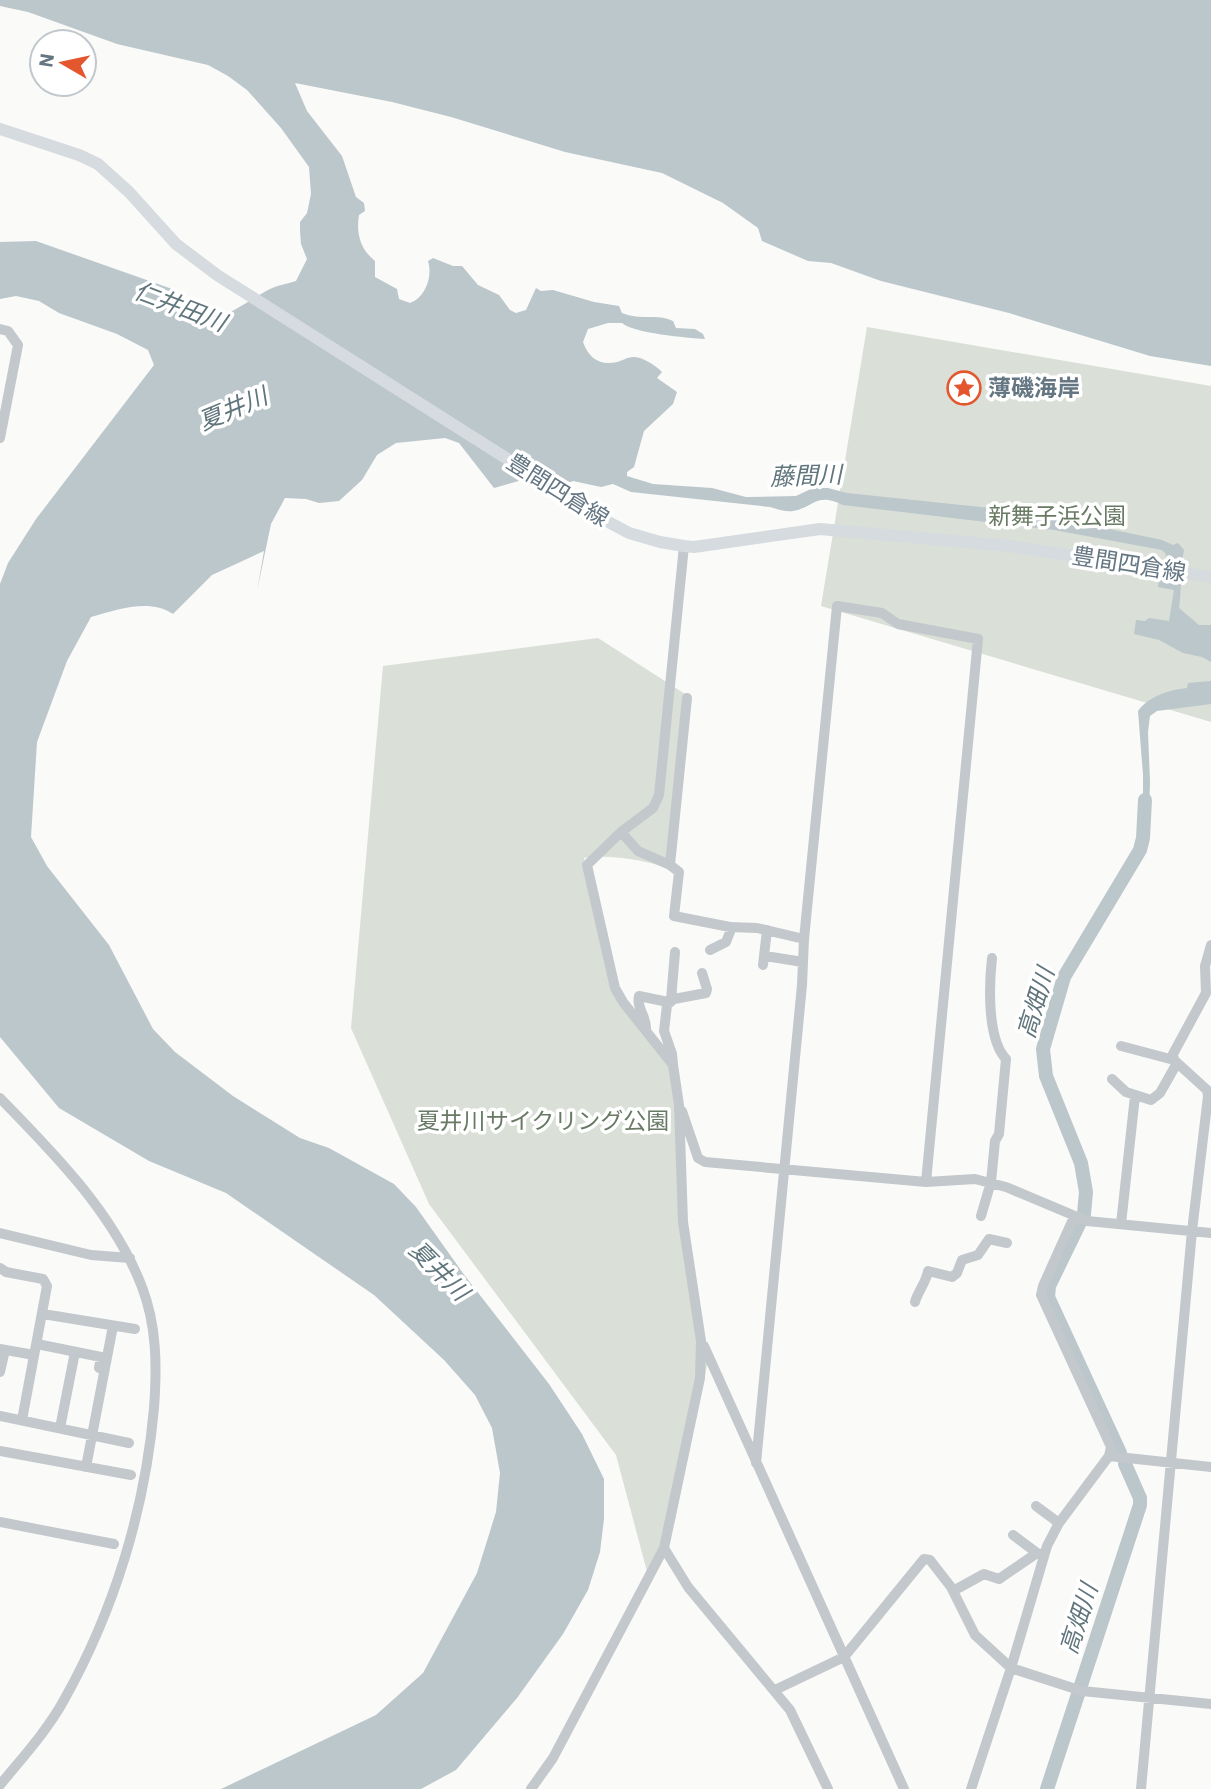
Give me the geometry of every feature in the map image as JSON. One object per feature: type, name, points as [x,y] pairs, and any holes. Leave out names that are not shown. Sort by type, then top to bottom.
[{"type":"main road","name":"豊間四倉線","points":[[0,129],[99,164],[129,192],[176,244],[234,286],[629,533],[660,542],[694,547],[820,529],[1009,546],[1211,577]]},
{"type":"street","points":[[0,329],[8,331],[19,345],[0,438]]},
{"type":"street","points":[[673,1065],[622,1002],[615,988],[587,865],[621,832],[653,808],[659,795],[684,546]]},
{"type":"street","points":[[756,1463],[837,607],[882,613],[898,624],[978,639],[926,1182]]},
{"type":"street","points":[[670,865],[687,698]]},
{"type":"street","points":[[621,832],[638,851],[670,865],[679,872],[674,916],[732,927],[746,926],[804,939]]},
{"type":"street","points":[[710,950],[726,942],[732,927]]},
{"type":"street","points":[[766,930],[764,961],[803,962]]},
{"type":"street","points":[[1112,1079],[1135,1096],[1151,1100],[1160,1093],[1175,1062],[1174,1049],[1206,993],[1205,966],[1211,945]]},
{"type":"street","points":[[531,1789],[553,1758],[664,1548],[700,1378],[701,1341],[683,1222],[679,1105],[673,1054],[664,1031],[675,952]]},
{"type":"street","points":[[981,1216],[991,1182],[995,1141],[999,1133],[1006,1059],[997,1048],[989,984],[992,958]]},
{"type":"street","points":[[646,1030],[646,1021],[638,1003],[639,996],[669,1001],[706,993],[702,973]]},
{"type":"street","points":[[1122,1046],[1175,1062],[1207,1090],[1208,1096],[1192,1231],[1142,1789]]},
{"type":"street","points":[[1121,1224],[1135,1096]]},
{"type":"street","points":[[0,1098],[82,1188],[109,1223],[130,1258],[144,1290],[155,1340],[156,1378],[149,1454],[130,1545],[88,1654],[63,1702],[36,1742],[0,1785]]},
{"type":"street","points":[[679,1105],[700,1160],[926,1182],[975,1178],[1080,1218],[1211,1233]]},
{"type":"street","points":[[0,1108],[13,1111]]},
{"type":"street","points":[[971,1789],[1011,1668],[1041,1554],[1059,1523],[1109,1457],[1111,1447],[1041,1295],[1043,1286],[1080,1218]]},
{"type":"street","points":[[0,1233],[92,1255],[130,1258]]},
{"type":"street","points":[[915,1302],[918,1292],[926,1283],[928,1271],[954,1276],[962,1260],[978,1255],[984,1237],[1007,1243]]},
{"type":"street","points":[[0,1268],[6,1272],[29,1275],[46,1281],[47,1293],[22,1420]]},
{"type":"street","points":[[43,1314],[135,1329]]},
{"type":"street","points":[[89,1434],[113,1326]]},
{"type":"street","points":[[701,1341],[904,1789]]},
{"type":"street","points":[[37,1344],[101,1357],[86,1467]]},
{"type":"street","points":[[0,1372],[2,1349],[34,1355]]},
{"type":"street","points":[[60,1428],[75,1352]]},
{"type":"street","points":[[0,1416],[129,1443]]},
{"type":"street","points":[[0,1451],[131,1475]]},
{"type":"street","points":[[1109,1457],[1211,1467]]},
{"type":"street","points":[[1036,1506],[1059,1523]]},
{"type":"street","points":[[0,1522],[114,1544]]},
{"type":"street","points":[[1013,1535],[1041,1554]]},
{"type":"street","points":[[664,1548],[688,1587],[790,1710],[828,1789]]},
{"type":"street","points":[[953,1591],[984,1574],[999,1579],[1041,1554]]},
{"type":"street","points":[[775,1690],[844,1657],[924,1559],[930,1560],[953,1591],[975,1635],[1011,1668],[1079,1690],[1211,1704]]},
{"type":"green space","name":"新舞子浜公園","points":[[867,327],[1211,386],[1211,722],[821,606]]},
{"type":"green space","name":"夏井川サイクリング公園","points":[[598,638],[685,694],[667,868],[626,858],[584,858],[615,988],[674,1062],[684,1220],[708,1361],[674,1524],[649,1579],[616,1455],[429,1204],[351,1028],[383,666]]},
{"type":"water","points":[[0,0],[1211,0],[1211,366],[1150,356],[1009,313],[881,281],[831,263],[808,261],[762,241],[758,228],[723,203],[662,173],[565,152],[392,102],[295,83],[307,111],[342,156],[356,197],[364,203],[365,211],[359,215],[358,228],[363,246],[375,261],[375,277],[397,289],[399,299],[410,303],[420,297],[428,280],[428,261],[433,258],[453,266],[462,266],[478,285],[499,295],[510,310],[516,313],[526,310],[536,288],[619,306],[622,313],[629,315],[667,319],[673,321],[676,328],[695,329],[703,334],[705,339],[661,334],[637,330],[622,323],[608,323],[588,329],[583,342],[596,360],[611,363],[637,357],[645,360],[662,372],[657,378],[677,392],[673,404],[644,431],[634,467],[627,472],[627,476],[653,484],[712,488],[746,497],[796,496],[813,488],[828,488],[847,493],[1028,512],[1162,540],[1173,545],[1178,543],[1184,550],[1179,608],[1199,625],[1211,625],[1211,662],[1183,653],[1159,640],[1134,634],[1136,620],[1145,621],[1149,618],[1169,621],[1174,590],[1158,587],[1159,579],[1164,574],[1166,554],[1162,550],[1054,530],[843,505],[827,500],[790,511],[631,492],[613,484],[601,487],[573,481],[563,485],[553,478],[522,480],[494,488],[459,443],[445,438],[396,443],[377,455],[362,480],[339,501],[319,503],[285,498],[271,524],[257,591],[264,551],[212,575],[173,614],[164,609],[143,606],[91,617],[67,661],[37,742],[31,837],[47,866],[109,945],[153,1029],[175,1052],[233,1096],[300,1138],[329,1148],[394,1184],[416,1207],[465,1276],[549,1384],[582,1434],[604,1479],[604,1519],[600,1552],[588,1590],[563,1634],[517,1698],[456,1770],[421,1789],[221,1789],[376,1715],[423,1673],[477,1573],[496,1512],[500,1473],[492,1428],[475,1395],[444,1360],[374,1295],[226,1193],[149,1161],[59,1108],[0,1037],[0,584],[8,563],[36,519],[154,365],[148,350],[117,334],[59,313],[39,301],[16,296],[0,299],[0,242],[36,241],[175,290],[203,311],[213,315],[223,314],[276,286],[296,281],[307,259],[301,244],[300,222],[307,213],[311,194],[309,167],[281,128],[247,90],[208,65],[117,44],[98,37],[98,28],[72,28],[28,12],[0,6]]},
{"type":"water","points":[[1211,681],[1211,704],[1157,711],[1150,716],[1149,819],[1143,819],[1138,711],[1166,692],[1187,688],[1188,683]]},
{"type":"waterway","name":"高畑川","points":[[1120,1453],[1048,1297],[1049,1286],[1084,1214],[1086,1192],[1081,1163],[1046,1076],[1043,1049],[1064,977],[1140,850],[1145,800]]},
{"type":"waterway","name":"高畑川","points":[[1047,1789],[1140,1505],[1140,1498],[1125,1464]]},
{"type":"place","name":"薄磯海岸","points":[[964,388]]},
{"type":"water label","name":"仁井田川","points":[[180,307]]},
{"type":"water label","name":"夏井川","points":[[233,409]]},
{"type":"water label","name":"藤間川","points":[[806,476]]},
{"type":"water label","name":"夏井川","points":[[439,1271]]}]
